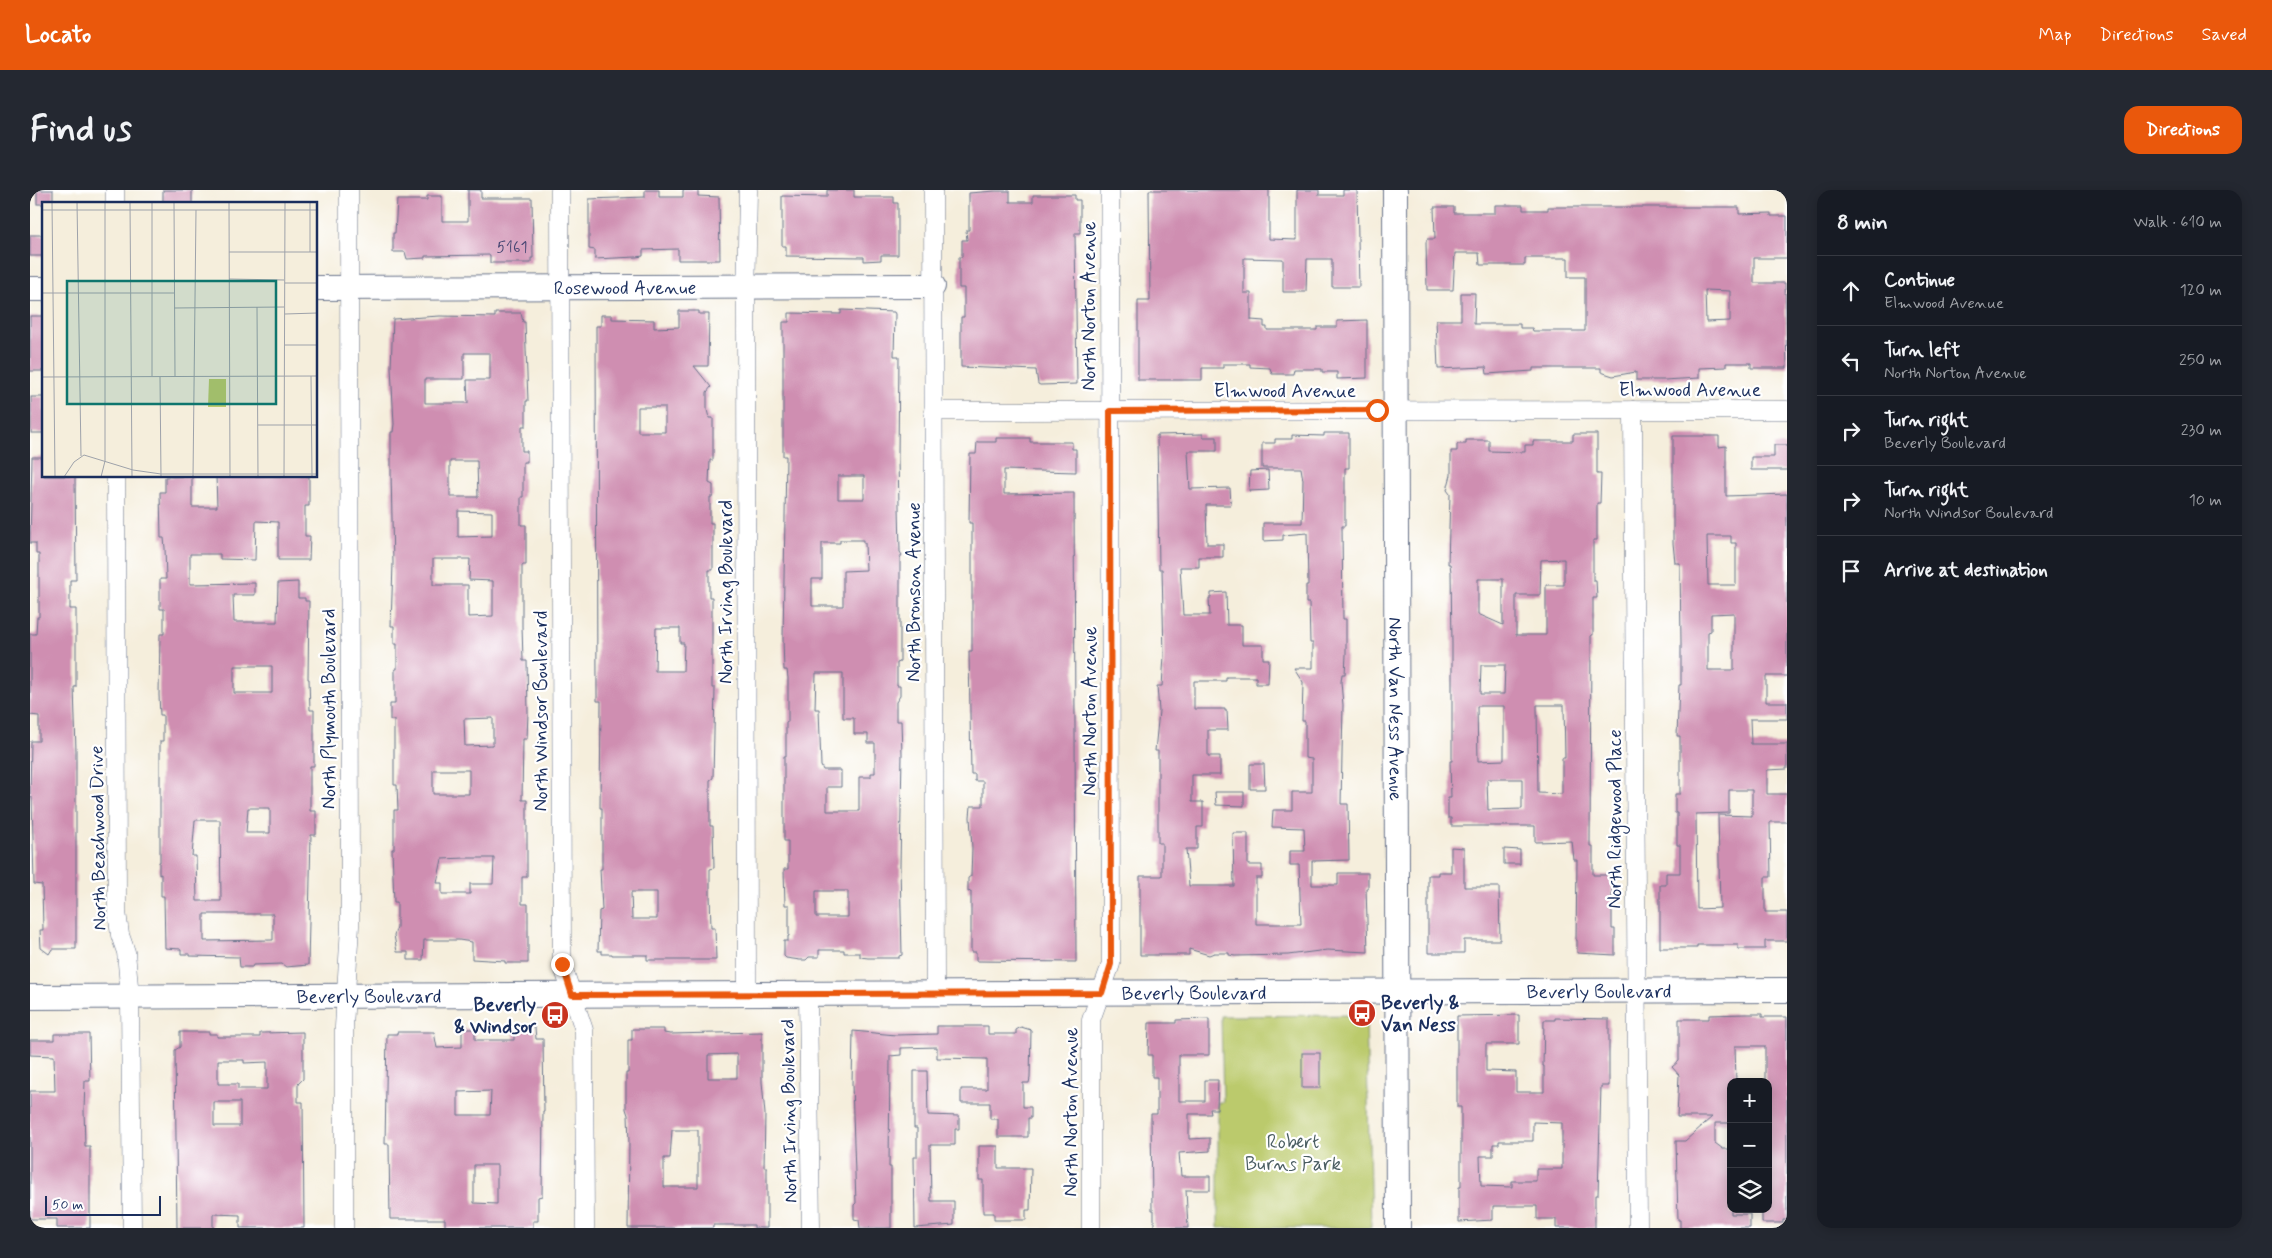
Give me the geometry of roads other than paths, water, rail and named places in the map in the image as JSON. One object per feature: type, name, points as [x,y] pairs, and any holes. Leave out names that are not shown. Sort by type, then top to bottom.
[{"type":"main road","name":"North Van Ness Avenue","points":[[1395,190],[1398,1228]]},
{"type":"main road","name":"Rosewood Avenue","points":[[318,288],[933,286]]},
{"type":"main road","name":"Beverly Boulevard","points":[[30,997],[1787,990]]},
{"type":"street","name":"North Plymouth Boulevard","points":[[344,1228],[345,997],[350,926],[349,190]]},
{"type":"street","name":"North Windsor Boulevard","points":[[560,190],[562,964],[584,1030],[586,1228]]},
{"type":"street","name":"North Irving Boulevard","points":[[747,994],[748,190]]},
{"type":"street","name":"North Bronson Avenue","points":[[933,190],[935,994]]},
{"type":"street","name":"North Norton Avenue","points":[[1091,1228],[1091,1020],[1111,964],[1110,190]]},
{"type":"street","name":"North Ridgewood Place","points":[[1633,410],[1638,1228]]},
{"type":"street","name":"Elmwood Avenue","points":[[933,411],[1787,410]]},
{"type":"street","name":"North Beachwood Drive","points":[[116,478],[117,912],[120,935],[126,952],[130,997],[132,1228]]},
{"type":"street","name":"North Irving Boulevard","points":[[808,994],[811,1228]]},
{"type":"place","name":"Beverly & Van Ness","points":[[1362,1013]]},
{"type":"place","name":"Beverly & Windsor","points":[[555,1015]]},
{"type":"park label","name":"Robert Burns Park","points":[[1293,1152]]}]
